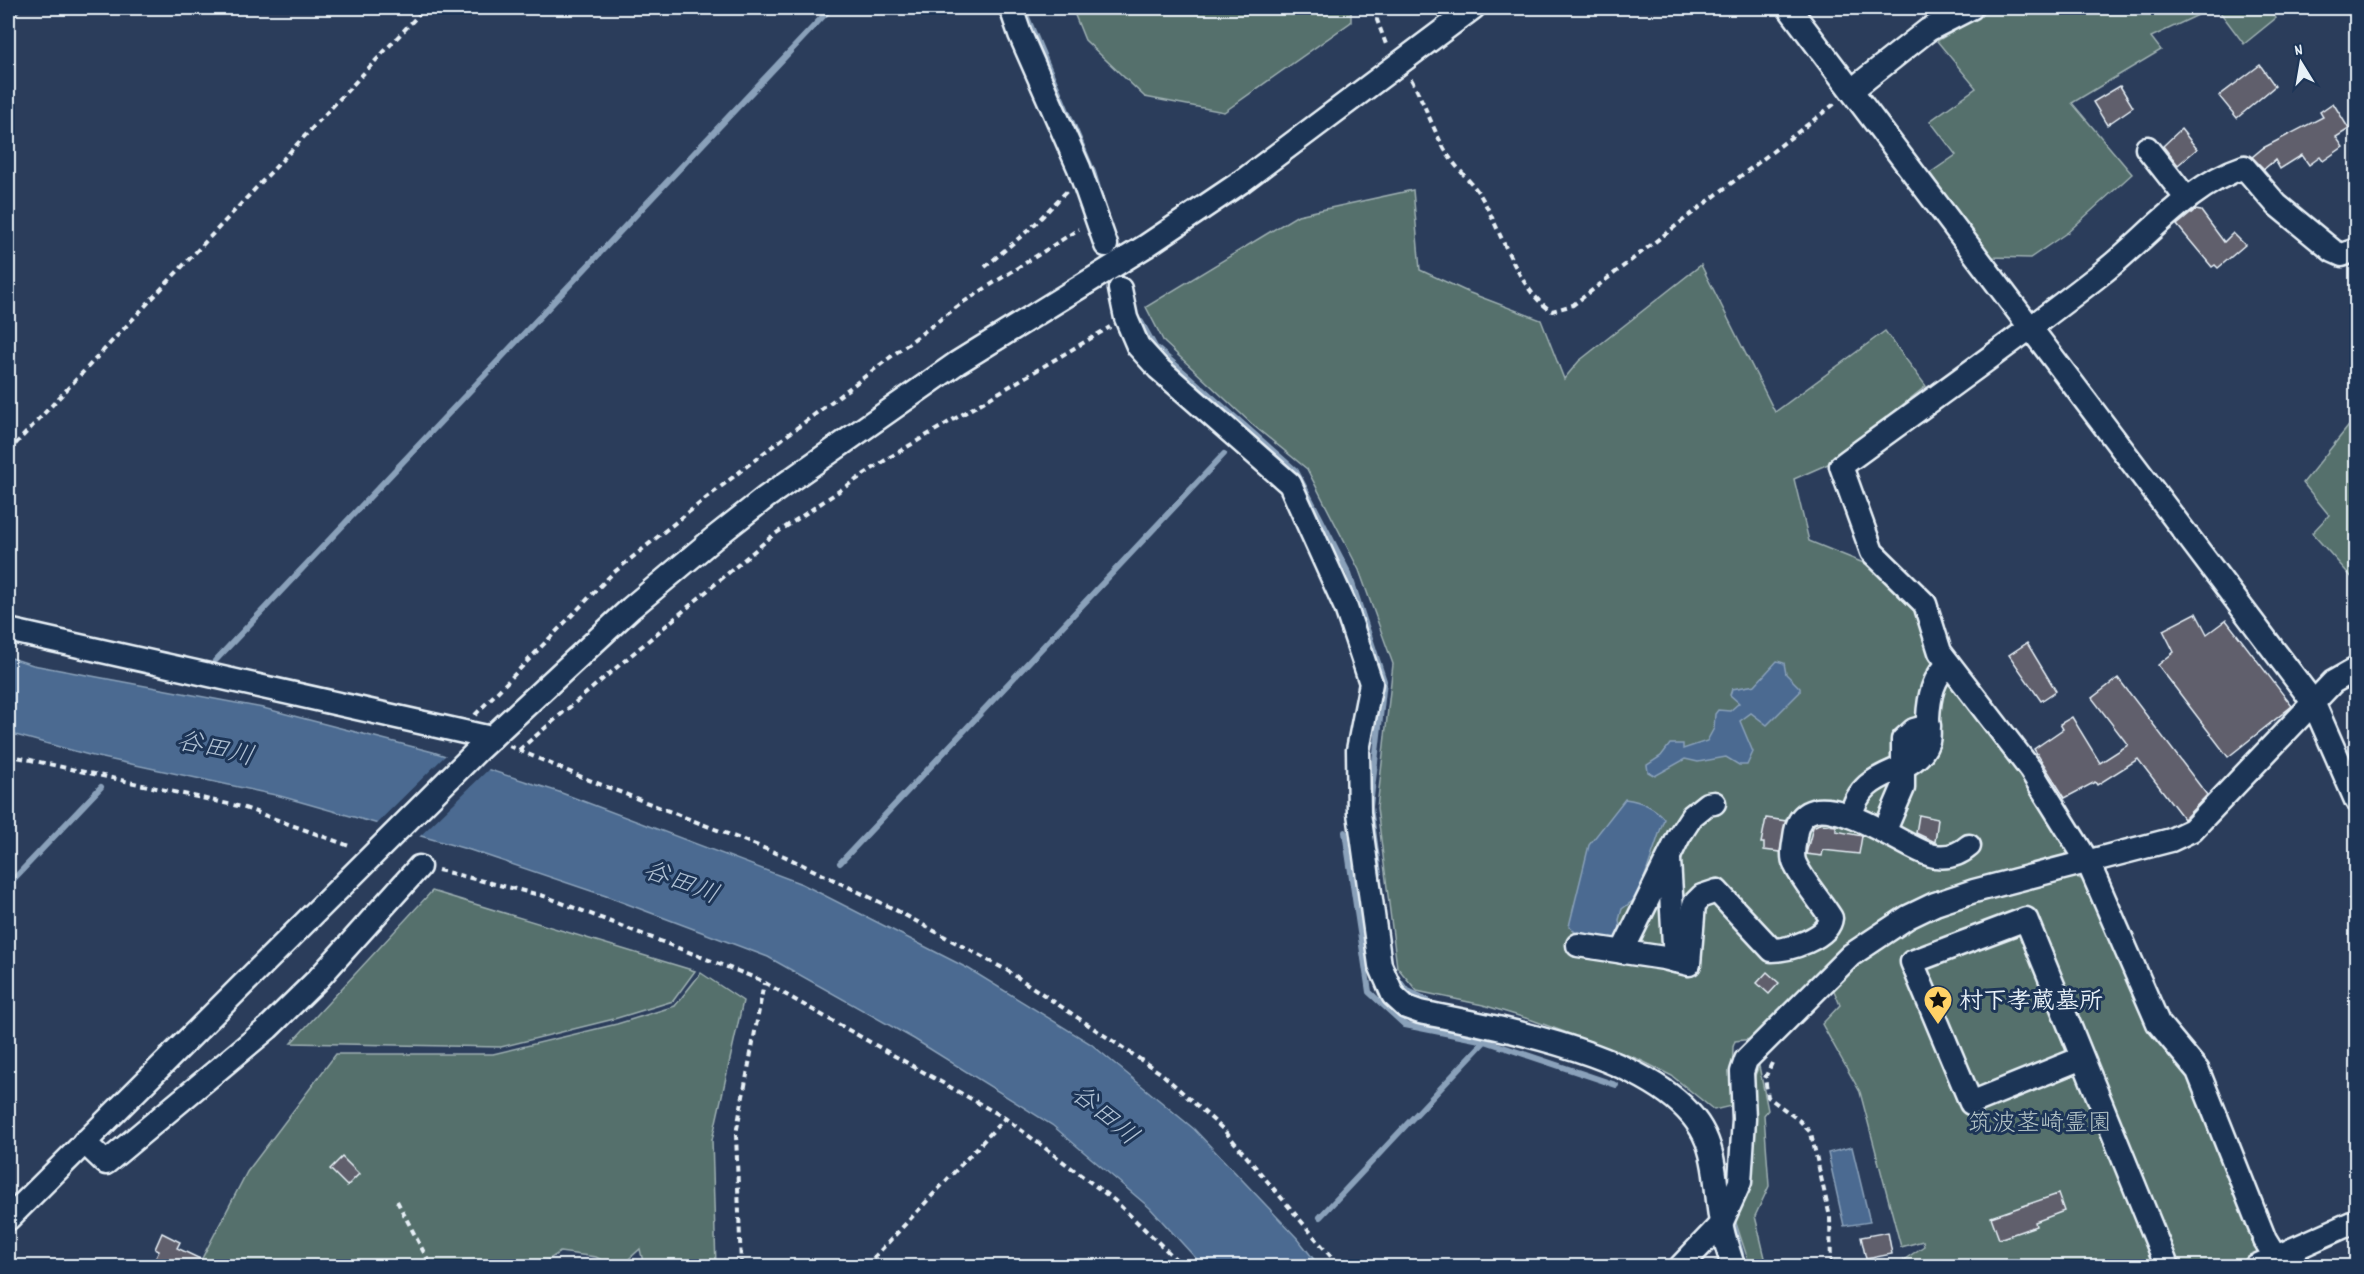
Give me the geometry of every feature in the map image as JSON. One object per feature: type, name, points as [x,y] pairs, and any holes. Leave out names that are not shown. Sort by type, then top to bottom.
[{"type":"street","points":[[1011,8],[1084,183],[1106,245]]},
{"type":"street","points":[[8,1219],[484,744],[631,608],[765,498],[957,363],[1146,246],[1241,182],[1473,8]]},
{"type":"street","points":[[1789,8],[2313,702],[2356,800]]},
{"type":"street","points":[[1852,90],[1928,30],[1971,8]]},
{"type":"street","points":[[2146,148],[2187,199]]},
{"type":"street","points":[[2356,250],[2342,255],[2333,251],[2277,206],[2244,167],[2232,171],[2187,199],[2104,272],[1841,466],[1872,552],[1925,604],[1940,652],[2030,769],[2088,862],[2138,972],[2143,995],[2157,1023],[2198,1071],[2265,1240],[2271,1264],[2356,1221]]},
{"type":"street","points":[[1120,289],[1126,318],[1138,346],[1158,368],[1290,484],[1346,608],[1371,682],[1358,750],[1359,813],[1380,965],[1393,996],[1406,1006],[1420,1012],[1533,1035],[1554,1042],[1606,1061],[1663,1090],[1693,1119],[1707,1141],[1714,1169],[1721,1224],[1733,1266]]},
{"type":"street","points":[[8,630],[304,695],[462,733],[484,744]]},
{"type":"street","points":[[1851,816],[1858,795],[1869,783],[1902,767],[1920,753],[1928,742],[1934,682],[1940,671],[1949,664]]},
{"type":"street","points":[[1681,1266],[1721,1224],[1740,1182],[1744,1119],[1743,1072],[1746,1060],[1758,1045],[1832,972],[1891,926],[1935,904],[1974,891],[2171,840],[2192,830],[2333,682],[2356,669]]},
{"type":"street","points":[[1885,830],[1903,788],[1902,767]]},
{"type":"street","points":[[1622,952],[1692,816],[1707,804],[1714,803]]},
{"type":"street","points":[[1578,945],[1689,964],[1694,904],[1702,896],[1717,891],[1772,950],[1783,950],[1823,933],[1830,926],[1831,918],[1794,863],[1798,822],[1807,814],[1829,811],[1851,816],[1885,830],[1933,856],[1954,855],[1969,846]]},
{"type":"street","points":[[1669,858],[1675,961]]},
{"type":"street","points":[[84,1142],[106,1164],[285,1012],[318,979],[419,867]]},
{"type":"street","points":[[2082,1058],[1971,1103],[1912,962],[2026,919],[2167,1266]]},
{"type":"path","points":[[8,452],[425,8]]},
{"type":"path","points":[[1379,8],[1377,20],[1389,52],[1416,87],[1445,150],[1460,172],[1481,195],[1530,290],[1541,305],[1552,311],[1573,305],[1852,90]]},
{"type":"path","points":[[985,267],[1032,227],[1062,194],[1084,183]]},
{"type":"path","points":[[462,733],[479,709],[612,574],[761,455],[934,324],[1038,253],[1097,218]]},
{"type":"path","points":[[519,750],[772,536],[909,445],[1126,318]]},
{"type":"path","points":[[484,744],[519,750],[784,856],[892,908],[1008,971],[1162,1074],[1224,1130],[1339,1266]]},
{"type":"path","points":[[8,755],[242,807],[378,850]]},
{"type":"path","points":[[419,867],[446,871],[544,896],[764,983],[1005,1118],[1114,1200],[1183,1266]]},
{"type":"path","points":[[741,1266],[736,1134],[764,983]]},
{"type":"path","points":[[1758,1045],[1774,1061],[1765,1078],[1768,1097],[1800,1121],[1811,1133],[1830,1218],[1831,1266]]},
{"type":"path","points":[[866,1266],[1005,1118]]},
{"type":"path","points":[[397,1201],[431,1266]]},
{"type":"green space","points":[[1072,8],[1351,8],[1351,22],[1224,112],[1145,97],[1085,40]]},
{"type":"green space","points":[[1993,8],[2213,8],[2151,37],[2161,50],[2072,103],[2132,174],[2068,232],[2030,258],[1990,257],[1930,173],[1956,155],[1930,121],[1976,88],[1937,41]]},
{"type":"green space","points":[[2217,8],[2269,8],[2276,18],[2244,44]]},
{"type":"green space","points":[[1413,190],[1420,270],[1470,293],[1541,320],[1564,379],[1579,361],[1701,265],[1775,412],[1885,331],[1926,386],[1828,464],[1794,479],[1809,541],[1871,566],[1920,612],[2078,856],[1958,887],[1897,911],[1857,936],[1752,1039],[1735,1041],[1731,1106],[1714,1110],[1672,1076],[1638,1059],[1532,1020],[1483,1005],[1417,991],[1397,967],[1377,808],[1393,664],[1359,570],[1307,469],[1254,426],[1164,342],[1146,307],[1298,215]]},
{"type":"green space","points":[[2356,417],[2356,582],[2312,533],[2329,515],[2303,483]]},
{"type":"green space","name":"筑波茎崎霊園","points":[[2074,876],[2088,882],[2190,1074],[2270,1266],[1895,1266],[1924,1246],[1923,1241],[1901,1247],[1860,1092],[1822,1024],[1840,1005],[1832,986],[1884,945],[1923,923],[1987,899]]},
{"type":"green space","points":[[432,891],[695,971],[673,1001],[614,1019],[501,1047],[291,1043]]},
{"type":"green space","points":[[701,973],[743,1001],[712,1140],[716,1266],[644,1266],[640,1249],[621,1266],[613,1266],[596,1257],[560,1252],[539,1266],[198,1266],[247,1172],[336,1054],[493,1054],[617,1024],[675,1006]]},
{"type":"green space","points":[[1759,1066],[1768,1110],[1764,1115],[1769,1186],[1755,1216],[1767,1266],[1750,1266],[1734,1217],[1751,1085]]},
{"type":"water","name":"谷田川","points":[[8,657],[33,665],[263,708],[433,752],[559,792],[802,884],[969,969],[1091,1044],[1194,1129],[1298,1239],[1319,1266],[1203,1266],[1150,1208],[1052,1125],[914,1039],[768,957],[606,896],[470,850],[280,796],[89,755],[8,733]]},
{"type":"water","points":[[1777,661],[1784,663],[1786,674],[1800,688],[1800,692],[1767,725],[1751,713],[1740,721],[1753,752],[1747,765],[1739,765],[1726,757],[1698,762],[1685,759],[1655,776],[1648,772],[1647,765],[1661,756],[1670,744],[1683,744],[1683,749],[1707,741],[1714,728],[1715,714],[1718,710],[1730,711],[1739,703],[1730,695],[1732,689],[1755,685]]},
{"type":"water","points":[[1625,799],[1647,805],[1664,819],[1638,897],[1622,909],[1619,920],[1621,935],[1612,942],[1583,936],[1569,926],[1589,845]]},
{"type":"water","points":[[1852,1147],[1870,1222],[1844,1226],[1828,1153]]},
{"type":"pier","points":[[448,753],[491,767],[418,838],[374,826]]},
{"type":"building","points":[[2260,65],[2275,86],[2237,118],[2219,96]]},
{"type":"building","points":[[2120,86],[2133,107],[2107,125],[2093,102]]},
{"type":"building","points":[[2333,103],[2349,129],[2336,137],[2343,147],[2323,161],[2320,157],[2309,165],[2302,155],[2280,169],[2275,160],[2264,169],[2252,157],[2263,148],[2323,117],[2320,112]]},
{"type":"building","points":[[2181,129],[2197,149],[2178,165],[2163,146]]},
{"type":"building","points":[[2195,210],[2201,211],[2224,242],[2233,233],[2245,245],[2218,268],[2215,265],[2212,267],[2177,225]]},
{"type":"building","points":[[2196,613],[2207,634],[2226,620],[2292,706],[2228,757],[2158,665],[2174,652],[2163,630]]},
{"type":"building","points":[[2027,643],[2056,691],[2041,701],[2009,655]]},
{"type":"building","points":[[2118,678],[2207,795],[2184,819],[2138,759],[2097,785],[2095,782],[2065,798],[2034,749],[2063,729],[2060,724],[2072,717],[2100,763],[2128,745],[2092,698]]},
{"type":"building","points":[[1919,815],[1938,819],[1935,842],[1916,833]]},
{"type":"building","points":[[1766,818],[1786,821],[1780,852],[1764,850],[1764,843],[1761,843]]},
{"type":"building","points":[[1819,824],[1836,826],[1836,831],[1862,836],[1859,854],[1823,850],[1822,856],[1806,854],[1813,827]]},
{"type":"building","points":[[1767,972],[1779,983],[1769,994],[1757,983]]},
{"type":"building","points":[[342,1157],[359,1174],[347,1186],[330,1169]]},
{"type":"building","points":[[2058,1194],[2064,1211],[2035,1222],[2036,1226],[1999,1239],[1991,1217]]},
{"type":"building","points":[[1888,1232],[1892,1254],[1866,1259],[1861,1237]]},
{"type":"building","points":[[162,1233],[180,1242],[177,1248],[215,1266],[152,1266],[159,1251],[155,1249]]},
{"type":"waterway","points":[[8,19],[19,8]]},
{"type":"waterway","points":[[215,661],[831,8]]},
{"type":"waterway","points":[[1023,8],[1093,172],[1101,198]]},
{"type":"waterway","points":[[1141,322],[1155,347],[1296,471],[1349,574],[1384,681],[1370,807],[1379,874]]},
{"type":"waterway","points":[[840,863],[1224,454]]},
{"type":"waterway","points":[[8,885],[101,787]]},
{"type":"waterway","points":[[1345,832],[1369,992],[1405,1025],[1485,1041],[1616,1085]]},
{"type":"waterway","points":[[8,891],[9,902]]},
{"type":"waterway","points":[[1397,978],[1406,990],[1427,1000]]},
{"type":"waterway","points":[[1320,1217],[1485,1041]]},
{"type":"waterway","points":[[1733,1222],[1741,1254]]},
{"type":"place","name":"村下孝蔵墓所","points":[[1938,1026]]}]
